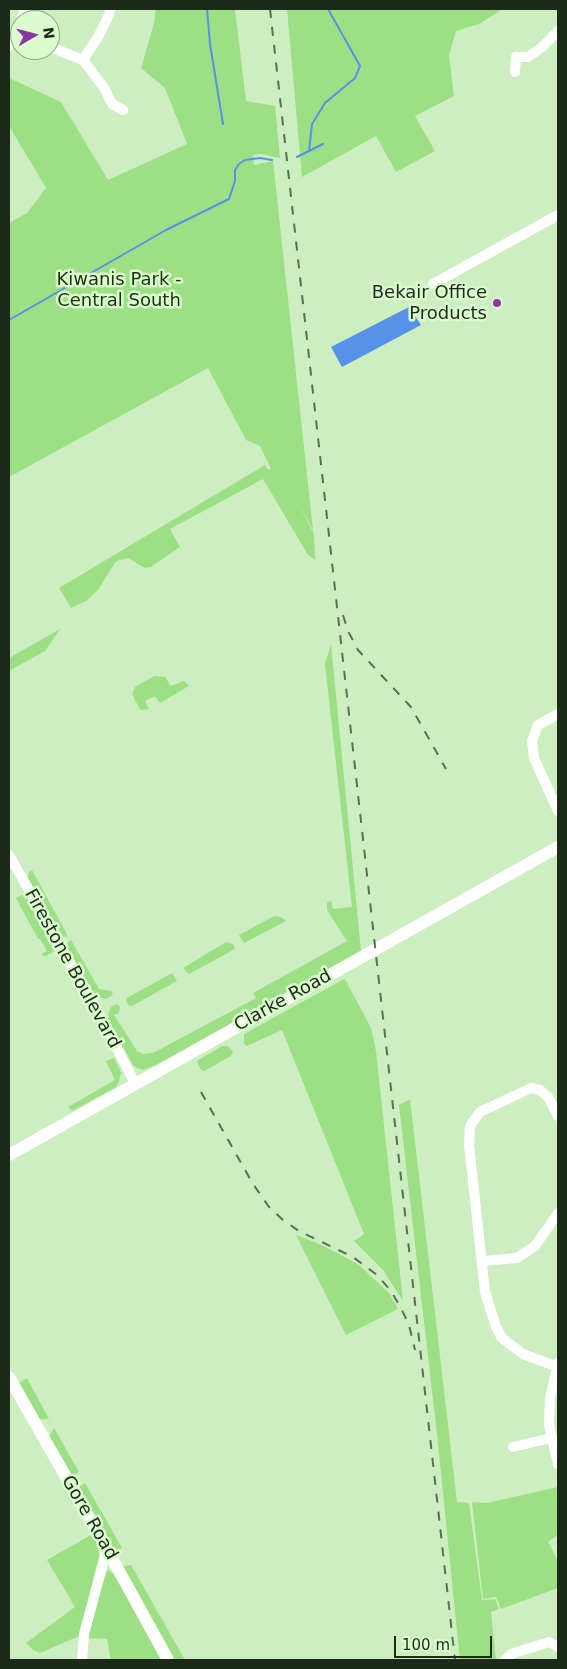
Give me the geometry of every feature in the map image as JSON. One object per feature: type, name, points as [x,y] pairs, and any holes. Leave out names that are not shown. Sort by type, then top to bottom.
[{"type":"main road","name":"Clarke Road","points":[[9,1154],[558,847]]},
{"type":"main road","name":"Gore Road","points":[[9,1377],[168,1660]]},
{"type":"street","points":[[83,60],[98,37],[110,9]]},
{"type":"street","points":[[515,72],[516,57],[528,57],[541,48],[558,31]]},
{"type":"street","points":[[60,51],[83,60],[105,89],[112,104],[123,110]]},
{"type":"street","points":[[433,284],[558,215]]},
{"type":"street","points":[[558,714],[538,725],[532,741],[534,758],[558,810]]},
{"type":"street","name":"Firestone Boulevard","points":[[9,855],[96,1008],[135,1083]]},
{"type":"street","points":[[558,1116],[548,1097],[540,1090],[531,1088],[480,1112],[470,1126],[469,1145],[486,1292],[491,1315],[502,1338],[523,1354],[558,1366],[550,1398],[549,1425],[558,1464]]},
{"type":"street","points":[[483,1261],[516,1258],[535,1246],[558,1213]]},
{"type":"street","points":[[513,1447],[551,1438]]},
{"type":"street","points":[[82,1660],[84,1634],[107,1549]]},
{"type":"street","points":[[505,1660],[511,1654],[549,1642],[558,1647]]},
{"type":"green space","name":"Kiwanis Park - Central South","points":[[156,9],[235,9],[246,101],[275,106],[280,158],[261,154],[253,155],[254,165],[273,161],[313,530],[297,501],[314,534],[315,560],[308,555],[263,479],[170,529],[180,547],[151,567],[145,568],[128,558],[116,561],[98,590],[86,601],[71,608],[59,588],[265,465],[268,470],[271,469],[260,446],[246,440],[208,368],[9,477],[9,223],[27,213],[46,188],[9,126],[9,78],[61,102],[108,180],[187,144],[165,88],[141,68],[154,23]]},
{"type":"green space","points":[[287,9],[503,9],[479,24],[456,31],[449,55],[454,96],[415,116],[435,151],[396,172],[376,136],[302,177]]},
{"type":"green space","points":[[60,629],[45,651],[9,671],[9,658]]},
{"type":"green space","points":[[331,644],[361,951],[156,1065],[143,1070],[137,1068],[133,1065],[108,1019],[111,1007],[117,1004],[120,1007],[119,1013],[114,1015],[137,1051],[143,1054],[153,1053],[256,998],[253,993],[347,941],[327,910],[327,903],[331,900],[333,909],[352,907],[325,664]]},
{"type":"green space","points":[[154,676],[165,677],[171,686],[184,681],[189,686],[160,703],[155,696],[145,701],[149,709],[140,710],[132,694],[135,687]]},
{"type":"green space","points":[[32,870],[67,937],[61,936],[28,878],[29,872]]},
{"type":"green space","points":[[24,894],[55,949],[55,951],[46,956],[42,954],[47,951],[40,939],[38,939],[16,898]]},
{"type":"green space","points":[[274,916],[281,917],[286,921],[244,943],[239,935]]},
{"type":"green space","points":[[71,940],[99,989],[111,991],[113,995],[106,999],[95,996],[66,946]]},
{"type":"green space","points":[[226,942],[233,944],[235,949],[189,974],[183,968]]},
{"type":"green space","points":[[172,973],[177,981],[132,1006],[128,1005],[127,998]]},
{"type":"green space","points":[[344,979],[371,1028],[376,1051],[403,1301],[383,1270],[354,1241],[364,1234],[282,1030],[247,1046],[244,1044],[244,1034]]},
{"type":"green space","points":[[222,1046],[227,1046],[231,1049],[233,1052],[231,1056],[204,1071],[201,1070],[197,1061]]},
{"type":"green space","points":[[114,1058],[122,1074],[116,1087],[72,1111],[68,1107],[115,1080],[106,1061]]},
{"type":"green space","points":[[410,1099],[457,1502],[469,1503],[482,1600],[495,1599],[499,1609],[491,1612],[496,1660],[460,1660],[437,1434],[399,1105]]},
{"type":"green space","points":[[296,1235],[324,1246],[359,1265],[389,1293],[398,1309],[346,1335]]},
{"type":"green space","points":[[27,1378],[49,1419],[38,1419],[19,1383]]},
{"type":"green space","points":[[54,1428],[79,1472],[73,1475],[71,1475],[49,1437]]},
{"type":"green space","points":[[85,1483],[122,1548],[116,1552],[114,1552],[79,1489]]},
{"type":"green space","points":[[558,1487],[558,1535],[548,1542],[558,1561],[558,1588],[501,1609],[496,1597],[483,1599],[472,1502],[487,1503]]},
{"type":"green space","points":[[91,1535],[97,1543],[99,1556],[79,1636],[40,1653],[33,1650],[26,1643],[75,1607],[47,1560]]},
{"type":"green space","points":[[131,1565],[185,1660],[175,1660],[123,1568],[124,1566]]},
{"type":"green space","points":[[108,1570],[114,1574],[162,1660],[111,1660],[107,1639],[88,1638],[104,1576]]},
{"type":"water","points":[[409,307],[421,325],[342,367],[331,347]]},
{"type":"waterway","points":[[207,9],[210,44],[223,124]]},
{"type":"waterway","points":[[297,157],[309,151],[312,124],[325,103],[355,78],[360,66],[328,9]]},
{"type":"waterway","points":[[309,151],[323,144]]},
{"type":"waterway","points":[[9,320],[166,230],[229,199],[235,181],[235,170],[245,160],[260,158],[272,160]]},
{"type":"railway","points":[[270,9],[455,1660]]},
{"type":"railway","points":[[343,615],[348,631],[358,650],[411,707],[446,769]]},
{"type":"railway","points":[[201,1092],[253,1184],[269,1207],[299,1231],[353,1257],[377,1275],[391,1291],[401,1308],[409,1325],[415,1350]]},
{"type":"place","name":"Bekair Office Products","points":[[497,303]]}]
